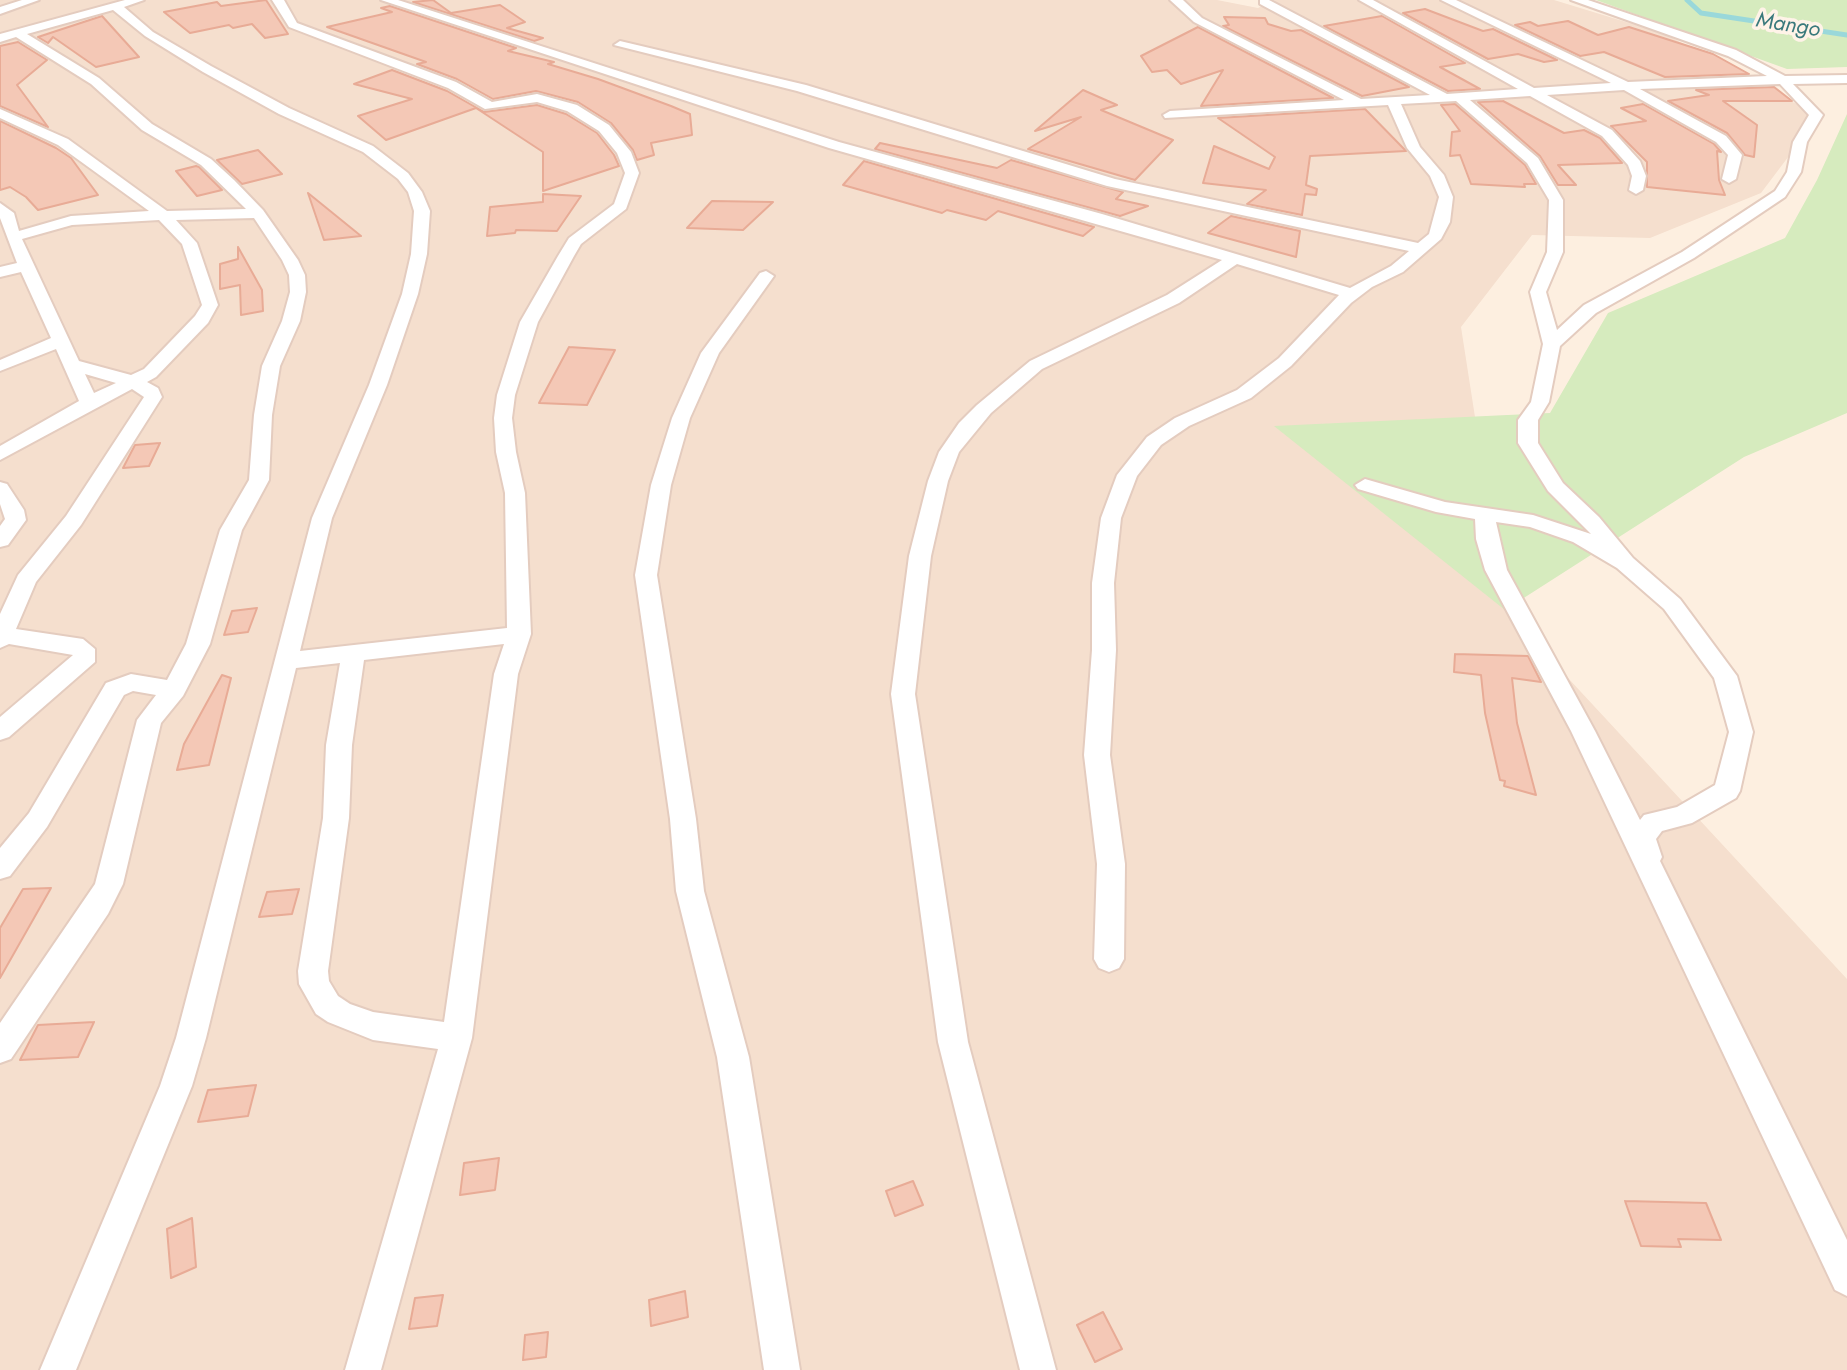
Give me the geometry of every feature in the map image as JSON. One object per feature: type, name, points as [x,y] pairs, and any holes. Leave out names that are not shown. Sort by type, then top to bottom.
[{"type":"street","points":[[0,11],[33,0]]},
{"type":"street","points":[[8,35],[138,0]]},
{"type":"street","points":[[278,0],[291,23],[452,85],[490,106],[537,98],[572,108],[604,128],[624,152],[632,173],[621,206],[575,241],[566,256],[529,322],[506,395],[503,418],[506,452],[515,493],[519,634],[506,674],[457,1038],[363,1370]]},
{"type":"street","points":[[387,0],[834,145],[1097,217],[1352,294]]},
{"type":"street","points":[[1176,0],[1198,20],[1356,101]]},
{"type":"street","points":[[1365,0],[1607,133],[1625,150],[1639,176],[1636,190]]},
{"type":"street","points":[[1447,0],[1536,39],[1685,117],[1732,148],[1735,163],[1729,179]]},
{"type":"street","points":[[1552,344],[1590,309],[1688,255],[1780,194],[1794,172],[1800,142],[1816,115],[1783,80],[1732,53],[1577,0]]},
{"type":"street","points":[[1264,2],[1451,96],[1533,161],[1556,200],[1555,252],[1538,292],[1552,344],[1540,402],[1528,420],[1528,443],[1555,487],[1592,522],[1625,563],[1672,604],[1725,676],[1741,732],[1727,791],[1683,816],[1653,822],[1642,838],[1662,897]]},
{"type":"street","points":[[58,1370],[184,1062],[322,518],[378,385],[410,294],[419,254],[422,211],[415,192],[403,176],[368,149],[284,111],[207,69],[149,34],[115,6]]},
{"type":"street","points":[[0,1049],[109,884],[149,720],[174,690],[198,644],[231,530],[259,480],[263,415],[271,366],[291,321],[298,292],[293,267],[258,213],[206,162],[147,127],[95,81],[8,35]]},
{"type":"street","points":[[620,45],[801,88],[1112,183],[1424,249]]},
{"type":"street","points":[[1170,115],[1628,86],[1847,79]]},
{"type":"street","points":[[1109,959],[1111,864],[1097,755],[1104,650],[1103,583],[1111,518],[1127,475],[1154,441],[1182,422],[1244,394],[1285,362],[1331,311],[1352,294],[1424,249],[1436,236],[1446,197],[1437,175],[1414,148],[1392,99]]},
{"type":"street","points":[[0,113],[63,142],[162,214],[189,243],[210,305],[202,319],[166,353],[155,369],[89,402],[0,454]]},
{"type":"street","points":[[89,402],[5,222],[162,214],[258,213]]},
{"type":"street","points":[[1038,1370],[953,1042],[903,694],[920,556],[938,481],[949,452],[966,427],[984,409],[1036,365],[1173,299],[1233,260]]},
{"type":"street","points":[[0,272],[27,265]]},
{"type":"street","points":[[766,276],[710,353],[681,418],[661,485],[646,575],[683,819],[690,891],[733,1057],[782,1370]]},
{"type":"street","points":[[0,366],[60,341]]},
{"type":"street","points":[[0,731],[83,662],[83,649],[75,645],[2,637],[26,580],[74,520],[152,399],[151,392],[134,382],[71,364]]},
{"type":"street","points":[[1365,485],[1443,508],[1533,521],[1580,537],[1625,563]]},
{"type":"street","points":[[0,488],[14,510],[16,520],[0,540]]},
{"type":"street","points":[[1487,512],[1487,539],[1496,570],[1583,731],[1847,1278]]},
{"type":"street","points":[[286,661],[519,634]]},
{"type":"street","points":[[354,651],[339,745],[336,818],[313,971],[314,984],[327,1005],[373,1026],[457,1038]]},
{"type":"street","points":[[0,868],[38,820],[115,689],[131,682],[174,690]]},
{"type":"shaded area","points":[[0,0],[1217,0],[1258,8],[1275,0],[1554,0],[1665,34],[1819,116],[1761,193],[1650,238],[1532,235],[1461,327],[1505,610],[1847,979],[1847,1370],[0,1370]]},
{"type":"green space","points":[[1596,0],[1847,0],[1847,67],[1787,69]]},
{"type":"green space","points":[[1847,114],[1847,413],[1744,457],[1505,610],[1274,426],[1550,413],[1608,313],[1785,238],[1817,180]]},
{"type":"building","points":[[266,0],[288,34],[265,38],[252,24],[190,33],[164,12],[217,2],[221,6]]},
{"type":"building","points":[[433,0],[451,13],[500,5],[525,22],[507,28],[543,38],[534,41],[413,2]]},
{"type":"building","points":[[390,6],[516,48],[508,51],[554,62],[548,64],[598,79],[690,114],[692,135],[651,143],[654,155],[637,160],[633,150],[611,123],[578,102],[536,91],[493,99],[457,79],[417,64],[426,62],[327,27],[392,12],[381,8]]},
{"type":"building","points":[[1425,9],[1483,31],[1493,29],[1557,60],[1544,62],[1518,54],[1488,59],[1403,13]]},
{"type":"building","points":[[102,16],[139,57],[96,67],[53,37],[48,43],[38,37]]},
{"type":"building","points":[[1382,16],[1465,63],[1440,67],[1480,89],[1448,91],[1324,26]]},
{"type":"building","points":[[1224,17],[1265,18],[1268,24],[1291,31],[1301,30],[1409,87],[1362,96],[1223,26],[1229,25]]},
{"type":"building","points":[[1568,21],[1598,35],[1629,27],[1713,54],[1749,74],[1665,77],[1604,52],[1580,56],[1515,25],[1530,22],[1538,26]]},
{"type":"building","points":[[1198,27],[1333,98],[1201,106],[1223,70],[1181,84],[1167,70],[1152,72],[1141,56]]},
{"type":"building","points":[[18,42],[47,60],[17,85],[48,127],[0,106],[0,46]]},
{"type":"building","points":[[392,70],[447,91],[484,112],[537,105],[566,114],[597,133],[619,166],[543,191],[543,152],[476,108],[386,140],[358,116],[412,99],[354,84]]},
{"type":"building","points":[[1774,87],[1792,101],[1723,101],[1757,125],[1754,157],[1745,155],[1727,133],[1668,101],[1709,95],[1696,90]]},
{"type":"building","points":[[1083,90],[1117,105],[1101,110],[1173,140],[1135,180],[1028,149],[1081,117],[1035,131]]},
{"type":"building","points":[[1503,101],[1564,133],[1584,130],[1600,138],[1622,163],[1558,165],[1576,185],[1558,185],[1540,156],[1478,102]]},
{"type":"building","points":[[1455,104],[1525,165],[1536,184],[1524,184],[1525,187],[1471,184],[1460,155],[1450,156],[1452,132],[1460,131],[1441,105]]},
{"type":"building","points":[[1643,104],[1714,144],[1721,152],[1717,151],[1719,180],[1725,195],[1647,187],[1647,162],[1611,126],[1646,121],[1621,108]]},
{"type":"building","points":[[1365,109],[1406,151],[1310,156],[1306,185],[1317,189],[1316,195],[1305,194],[1302,215],[1247,204],[1266,190],[1203,183],[1214,146],[1269,169],[1275,157],[1218,118]]},
{"type":"building","points":[[0,121],[71,158],[98,195],[38,210],[26,197],[10,187],[0,190]]},
{"type":"building","points":[[880,143],[997,168],[1011,160],[1123,192],[1116,199],[1148,206],[1120,216],[875,149]]},
{"type":"building","points":[[258,150],[282,174],[242,184],[217,160]]},
{"type":"building","points":[[864,161],[1094,227],[1083,236],[998,211],[986,220],[947,210],[942,213],[843,185]]},
{"type":"building","points":[[196,166],[222,190],[197,196],[176,171]]},
{"type":"building","points":[[308,193],[361,236],[324,240]]},
{"type":"building","points":[[543,194],[581,196],[557,231],[516,230],[515,233],[487,236],[490,207],[543,202]]},
{"type":"building","points":[[712,201],[773,202],[743,230],[687,228]]},
{"type":"building","points":[[1231,216],[1300,231],[1296,257],[1208,233]]},
{"type":"building","points":[[238,247],[262,290],[263,311],[241,315],[240,285],[220,289],[220,264],[238,259]]},
{"type":"building","points":[[569,347],[615,350],[587,405],[539,403]]},
{"type":"building","points":[[160,443],[149,466],[123,468],[135,445]]},
{"type":"building","points":[[257,608],[248,632],[224,635],[232,611]]},
{"type":"building","points":[[1455,654],[1528,656],[1541,682],[1512,678],[1517,723],[1536,795],[1504,786],[1505,781],[1500,780],[1485,713],[1481,675],[1454,672]]},
{"type":"building","points":[[222,675],[231,678],[209,765],[177,770],[184,744]]},
{"type":"building","points":[[51,888],[0,978],[0,928],[23,889]]},
{"type":"building","points":[[299,889],[292,914],[259,917],[267,892]]},
{"type":"building","points":[[94,1022],[78,1057],[20,1060],[38,1025]]},
{"type":"building","points":[[256,1085],[248,1116],[198,1122],[208,1090]]},
{"type":"building","points":[[499,1158],[495,1190],[460,1195],[464,1163]]},
{"type":"building","points":[[913,1181],[923,1205],[895,1216],[886,1191]]},
{"type":"building","points":[[1625,1201],[1706,1203],[1721,1240],[1678,1239],[1681,1247],[1641,1246]]},
{"type":"building","points":[[192,1218],[196,1267],[171,1278],[167,1229]]},
{"type":"building","points":[[685,1291],[688,1317],[651,1326],[649,1300]]},
{"type":"building","points":[[443,1295],[437,1326],[409,1329],[415,1298]]},
{"type":"building","points":[[1103,1312],[1122,1349],[1095,1362],[1077,1325]]},
{"type":"building","points":[[548,1332],[546,1357],[523,1360],[525,1335]]},
{"type":"waterway","name":"Mango","points":[[1687,0],[1701,13],[1847,35]]}]
